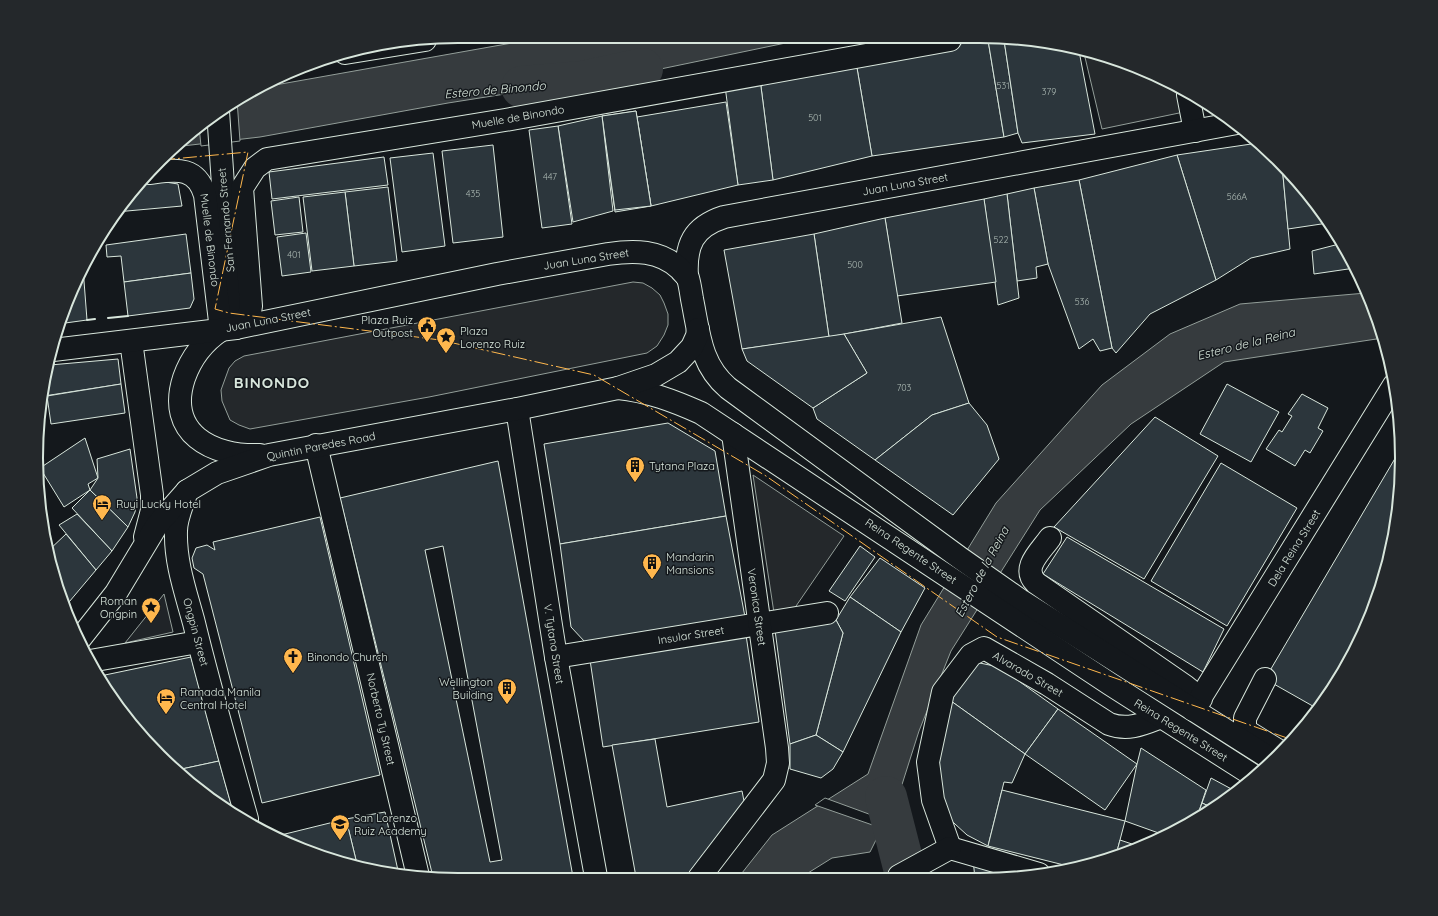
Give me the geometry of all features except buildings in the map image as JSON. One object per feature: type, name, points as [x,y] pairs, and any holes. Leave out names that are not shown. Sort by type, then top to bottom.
[{"type":"street","name":"Muelle de Binondo","points":[[158,172],[180,170],[190,173],[198,179],[203,187],[228,329],[247,318],[251,306],[242,188],[254,168],[267,159],[505,120],[933,43]]},
{"type":"street","points":[[1189,100],[1196,131]]},
{"type":"street","name":"San Fernando Street","points":[[219,119],[231,276],[228,329]]},
{"type":"street","name":"Juan Luna Street","points":[[687,277],[688,248],[693,237],[701,228],[711,221],[724,217],[1227,125]]},
{"type":"street","name":"Juan Luna Street","points":[[57,349],[228,329],[497,274],[625,251],[641,251],[665,258],[675,265],[687,277]]},
{"type":"street","points":[[618,388],[656,375],[678,362],[692,347],[697,336],[698,329],[687,277]]},
{"type":"street","points":[[228,329],[213,335],[199,350],[186,372],[182,385],[180,410],[184,422],[190,432],[209,446],[241,454],[269,455]]},
{"type":"street","name":"Reina Regente Street","points":[[698,329],[707,362],[719,380],[954,567]]},
{"type":"street","points":[[131,341],[152,496],[152,510],[141,551]]},
{"type":"street","name":"Reina Regente Street","points":[[618,388],[647,393],[673,401],[701,413],[733,434],[954,567],[1014,608],[1161,717],[1250,773]]},
{"type":"street","name":"Quintin Paredes Road","points":[[83,635],[116,593],[157,526],[187,491],[217,473],[269,455],[316,445],[517,409],[618,388]]},
{"type":"street","name":"Dela Reina Street","points":[[1197,704],[1389,393]]},
{"type":"street","name":"V. Tytana Street","points":[[517,409],[556,657],[595,873]]},
{"type":"street","name":"Veronica Street","points":[[703,873],[774,780],[778,763],[733,434]]},
{"type":"street","name":"Norberto Ty Street","points":[[316,445],[417,870]]},
{"type":"street","name":"Ongpin Street","points":[[187,491],[176,529],[176,548],[179,565],[198,642],[246,814]]},
{"type":"street","points":[[1050,538],[1032,563],[1030,577],[1036,583],[1185,686],[1197,704]]},
{"type":"street","name":"Reina Regente Street","points":[[1014,608],[1197,704],[1268,756]]},
{"type":"street","name":"Insular Street","points":[[556,657],[827,613]]},
{"type":"street","points":[[96,660],[198,642]]},
{"type":"street","name":"Alvarado Street","points":[[950,848],[933,800],[928,762],[943,692],[971,655],[984,648],[1047,684],[1109,724],[1117,727],[1135,727],[1161,717]]},
{"type":"street","points":[[1265,679],[1245,718],[1245,728],[1248,732],[1275,749]]},
{"type":"street","points":[[904,873],[950,848],[1025,870]]},
{"type":"shaded area","points":[[1085,56],[1139,75],[1164,86],[1203,108],[1102,129]]},
{"type":"shaded area","name":"Plaza Lorenzo Ruiz","points":[[633,282],[643,283],[660,295],[668,314],[668,325],[664,335],[657,346],[647,353],[429,397],[250,429],[230,420],[222,401],[221,390],[229,368],[235,361],[244,356]]},
{"type":"shaded area","points":[[753,475],[844,536],[794,609],[774,613]]},
{"type":"shaded area","points":[[164,594],[173,632],[125,643]]},
{"type":"water","points":[[512,43],[786,43],[651,71],[448,103],[260,137],[184,146],[227,113],[277,85]]},
{"type":"water","name":"Estero de la Reina","points":[[1361,293],[1377,339],[1224,362],[1131,424],[1040,510],[951,651],[919,731],[899,794],[870,852],[832,858],[808,873],[742,873],[772,835],[868,774],[921,625],[996,503],[1102,385],[1170,334],[1240,304]]},
{"type":"pier","points":[[237,107],[240,141],[201,146],[200,133]]},
{"type":"pier","points":[[825,798],[888,821],[884,829],[815,805]]},
{"type":"waterway","name":"Estero de Binondo","points":[[522,87],[582,82],[642,69]]},
{"type":"waterway","points":[[886,797],[905,873]]},
{"type":"wall","points":[[108,318],[128,316]]},
{"type":"wall","points":[[87,320],[95,319]]},
{"type":"power","points":[[171,159],[248,152],[215,309],[229,313],[440,340],[594,375],[766,476],[997,637],[1286,738]]},
{"type":"place","name":"Plaza Ruiz Outpost","points":[[427,343]]},
{"type":"place","name":"Plaza Lorenzo Ruiz","points":[[446,354]]},
{"type":"place","name":"Tytana Plaza","points":[[635,483]]},
{"type":"place","name":"Ruyi Lucky Hotel","points":[[102,521]]},
{"type":"place","name":"Mandarin Mansions","points":[[652,580]]},
{"type":"place","name":"Roman Ongpin","points":[[151,624]]},
{"type":"place","name":"Binondo Church","points":[[293,674]]},
{"type":"place","name":"Wellington Building","points":[[507,705]]},
{"type":"place","name":"Ramada Manila Central Hotel","points":[[166,715]]},
{"type":"place","name":"San Lorenzo Ruiz Academy","points":[[340,841]]},
{"type":"district","name":"BINONDO","points":[[272,383]]}]
